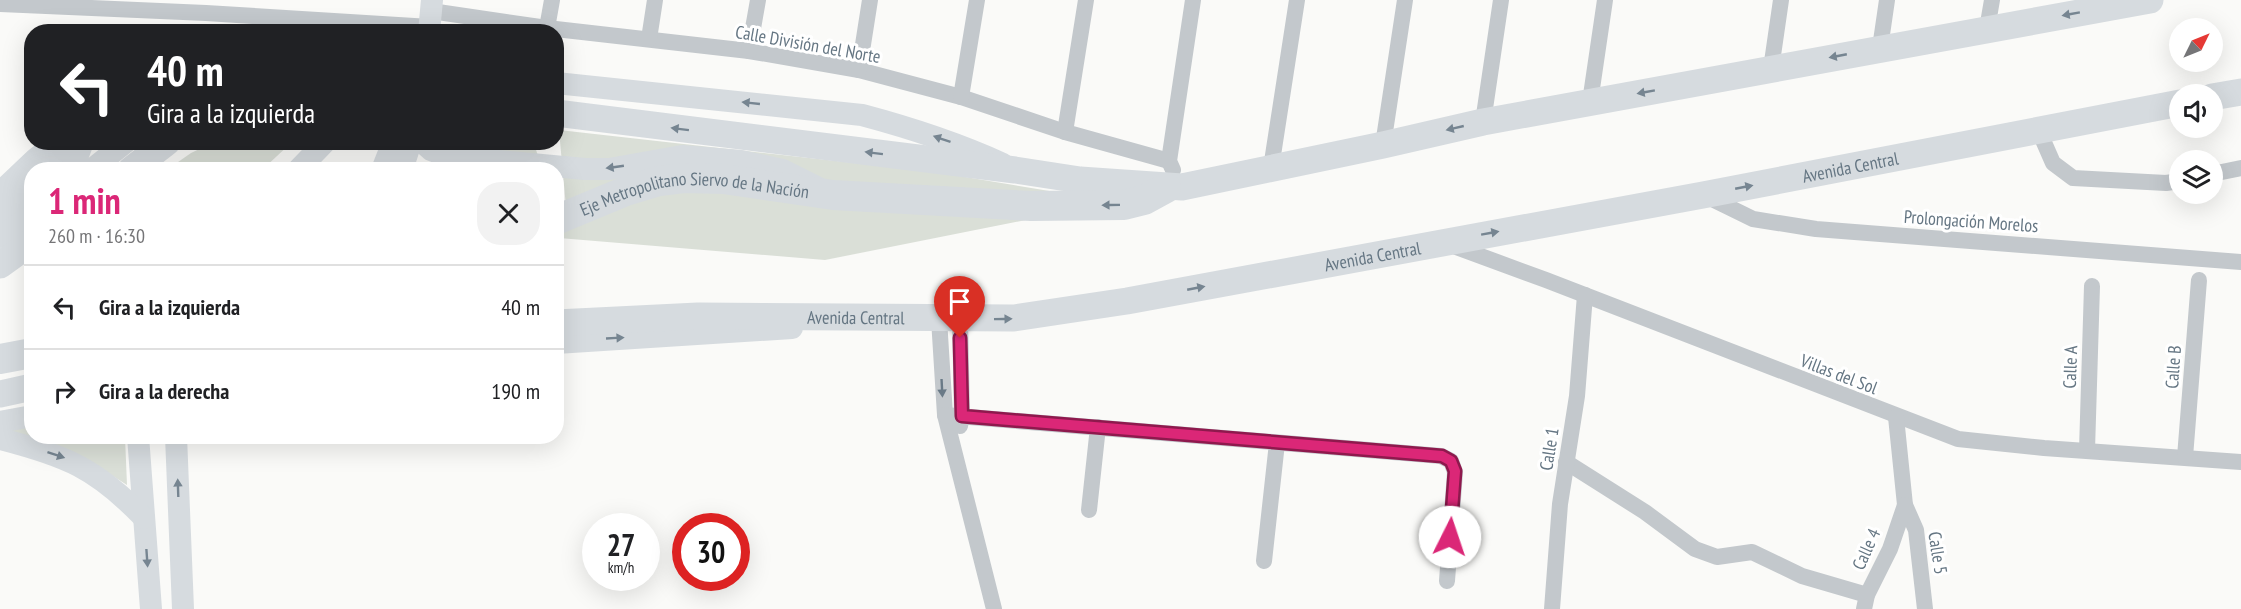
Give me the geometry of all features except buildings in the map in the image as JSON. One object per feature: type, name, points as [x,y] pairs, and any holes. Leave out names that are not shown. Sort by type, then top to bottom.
[{"type":"highway","points":[[564,114],[1080,180],[1172,179],[1271,168],[1483,122],[2150,0]]},
{"type":"highway","points":[[2223,95],[2241,92]]},
{"type":"highway","name":"Avenida Central","points":[[564,323],[698,316],[1014,318],[1127,302],[2169,106]]},
{"type":"highway","points":[[38,162],[54,150]]},
{"type":"highway","points":[[56,162],[72,150]]},
{"type":"highway","points":[[141,162],[157,150]]},
{"type":"highway","name":"Eje Metropolitano Siervo de la Nación","points":[[564,217],[626,191],[659,181],[684,178],[723,179],[833,195],[1031,207],[1124,205],[1144,200],[1172,179]]},
{"type":"highway","points":[[0,265],[24,248]]},
{"type":"highway","points":[[0,359],[24,354]]},
{"type":"highway","points":[[0,394],[24,389]]},
{"type":"main road","points":[[564,84],[862,115],[910,127],[968,148],[1015,170]]},
{"type":"main road","points":[[101,162],[116,150]]},
{"type":"main road","points":[[306,162],[317,150]]},
{"type":"main road","points":[[431,150],[446,156],[510,162]]},
{"type":"main road","points":[[564,167],[609,169],[682,156],[741,161],[783,170],[833,195]]},
{"type":"main road","points":[[0,215],[20,188]]},
{"type":"main road","points":[[0,237],[24,220]]},
{"type":"main road","points":[[564,343],[782,329],[903,318]]},
{"type":"main road","points":[[0,422],[24,418]]},
{"type":"main road","points":[[0,439],[69,459],[112,487],[144,518]]},
{"type":"main road","points":[[139,444],[151,609]]},
{"type":"main road","points":[[178,444],[183,609]]},
{"type":"street","points":[[548,24],[552,0]]},
{"type":"street","points":[[649,39],[655,0]]},
{"type":"street","points":[[749,51],[758,0]]},
{"type":"street","points":[[859,70],[870,0]]},
{"type":"street","points":[[961,97],[977,0]]},
{"type":"street","points":[[1065,132],[1086,0]]},
{"type":"street","points":[[1172,179],[1193,0]]},
{"type":"street","points":[[1271,168],[1297,0]]},
{"type":"street","points":[[1383,145],[1405,0]]},
{"type":"street","points":[[1483,122],[1501,0]]},
{"type":"street","points":[[1590,102],[1605,0]]},
{"type":"street","points":[[1771,69],[1781,0]]},
{"type":"street","points":[[1880,48],[1887,0]]},
{"type":"street","points":[[1987,29],[1992,0]]},
{"type":"street","name":"Calle División del Norte","points":[[0,4],[431,17],[505,24]]},
{"type":"street","name":"Calle División del Norte","points":[[564,30],[749,51],[859,70],[961,97],[1065,132],[1172,179]]},
{"type":"street","points":[[2039,131],[2053,163],[2073,178],[2169,183]]},
{"type":"street","points":[[2223,172],[2241,168]]},
{"type":"street","name":"Prolongación Morelos","points":[[1703,195],[1754,219],[1816,229],[2241,262]]},
{"type":"street","name":"Villas del Sol","points":[[1442,242],[1958,440],[2241,462]]},
{"type":"street","name":"Calle B","points":[[2186,458],[2199,280]]},
{"type":"street","name":"Calle A","points":[[2086,450],[2092,286]]},
{"type":"street","name":"Calle 1","points":[[1552,609],[1560,504],[1577,396],[1585,296]]},
{"type":"street","points":[[949,319],[945,415],[994,609]]},
{"type":"street","points":[[949,319],[962,416],[954,451]]},
{"type":"street","points":[[945,415],[1442,456],[1451,461],[1455,471],[1448,581]]},
{"type":"street","points":[[1896,417],[1905,505]]},
{"type":"street","points":[[1089,510],[1098,427]]},
{"type":"street","points":[[1264,561],[1277,444]]},
{"type":"street","points":[[1566,462],[1645,512],[1695,549],[1717,557],[1752,552],[1802,576],[1866,602]]},
{"type":"street","name":"Calle 4","points":[[1866,602],[1890,549],[1905,505]]},
{"type":"street","name":"Calle 5","points":[[1905,505],[1916,530],[1924,609]]},
{"type":"shaded area","points":[[564,131],[935,172],[1116,202],[825,260],[564,238],[566,207],[564,162],[562,162],[561,150],[564,150]]},
{"type":"shaded area","points":[[197,150],[283,150],[271,162],[178,162]]},
{"type":"shaded area","points":[[440,150],[536,150],[540,162],[436,162]]},
{"type":"shaded area","points":[[24,426],[24,440],[0,432]]},
{"type":"shaded area","points":[[36,444],[125,444],[127,485],[91,462]]},
{"type":"route","points":[[960,338],[962,416],[1442,456],[1451,461],[1455,471],[1450,537]]}]
